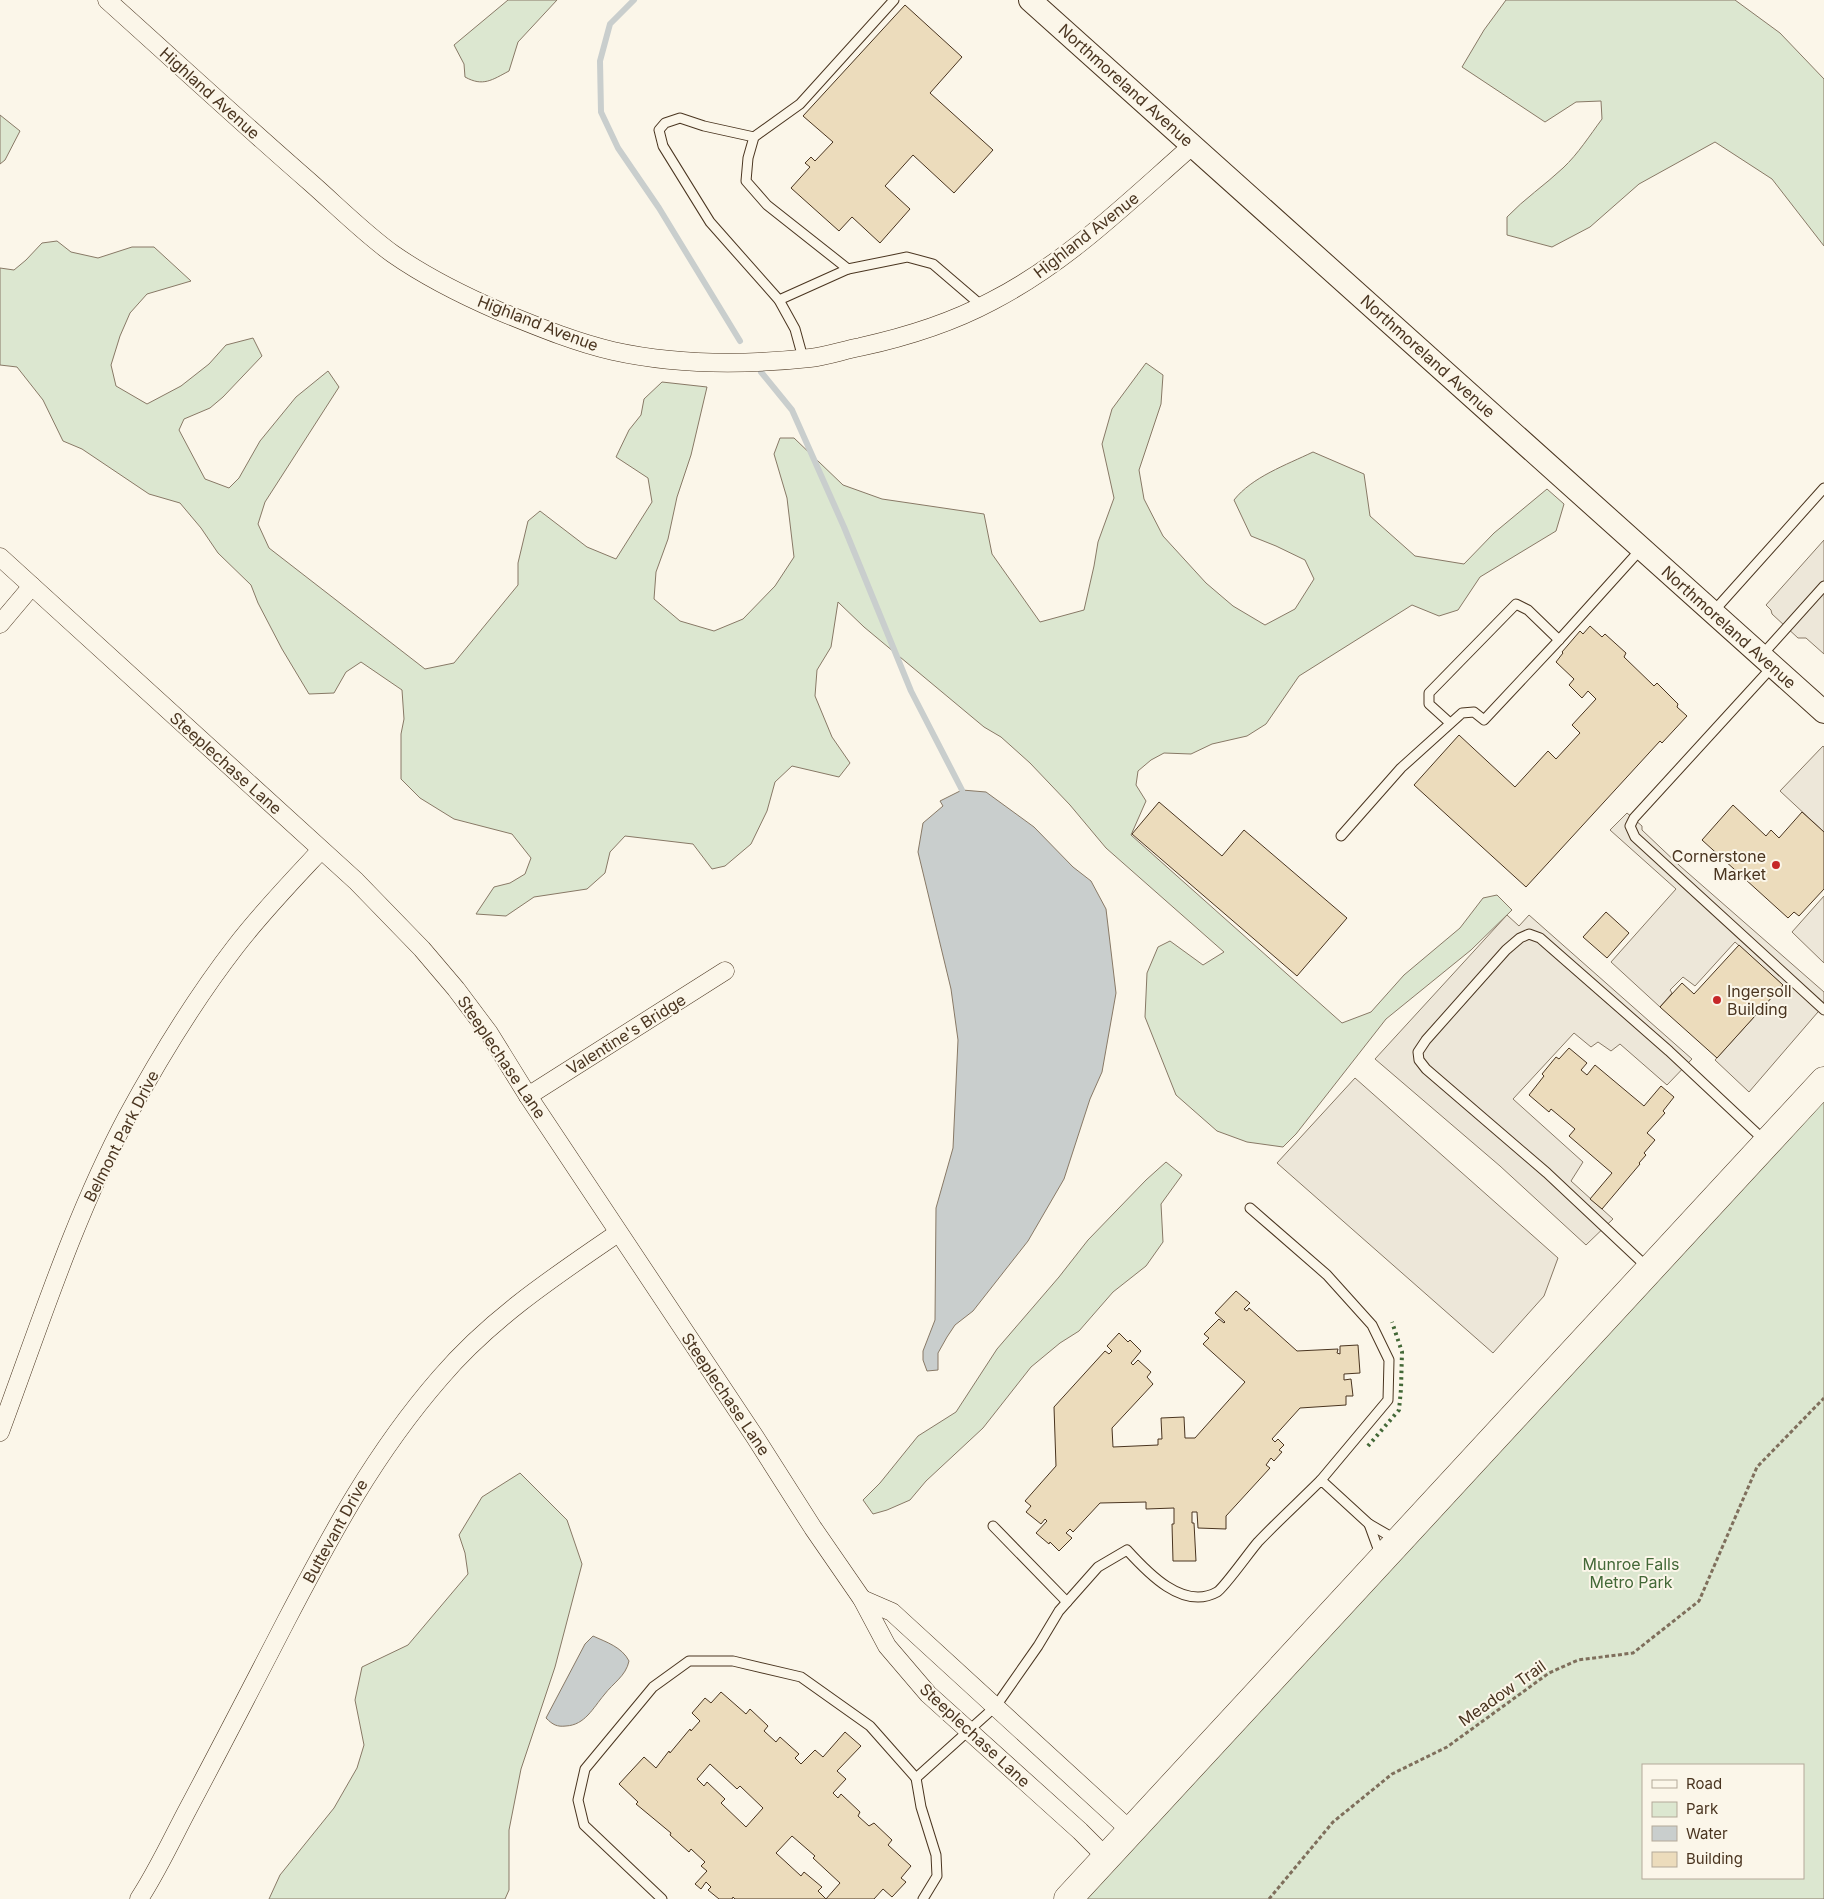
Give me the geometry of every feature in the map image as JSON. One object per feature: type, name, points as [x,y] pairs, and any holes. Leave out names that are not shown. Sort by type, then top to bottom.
[{"type":"main road","points":[[1068,1899],[1824,1081]]},
{"type":"street","name":"Highland Avenue","points":[[106,0],[223,106],[390,252],[434,280],[533,325],[572,340],[613,351],[663,360],[760,362],[803,358],[907,337],[956,319],[1020,286],[1062,258],[1193,145]]},
{"type":"street","name":"Northmoreland Avenue","points":[[1030,0],[1824,712]]},
{"type":"street","name":"Steeplechase Lane","points":[[0,557],[321,850],[396,921],[456,989],[489,1033],[618,1233],[862,1599],[887,1646],[928,1694],[1080,1831],[1106,1857]]},
{"type":"street","points":[[0,624],[32,586]]},
{"type":"street","name":"Belmont Park Drive","points":[[0,1432],[74,1235],[106,1160],[127,1118],[191,1010],[236,945],[321,850]]},
{"type":"street","name":"Valentine's Bridge","points":[[528,1096],[725,971]]},
{"type":"street","name":"Buttevant Drive","points":[[139,1899],[334,1529],[393,1436],[441,1376],[485,1333],[532,1293],[618,1233]]},
{"type":"street","points":[[862,1599],[892,1612],[1131,1831]]},
{"type":"lane","points":[[848,269],[767,205],[746,181],[748,158],[754,137],[800,104],[894,0]]},
{"type":"lane","points":[[754,137],[704,126],[680,118],[665,123],[659,130],[663,146],[710,222],[778,300],[794,328],[803,358]]},
{"type":"lane","points":[[778,300],[848,269],[907,257],[933,264],[982,306]]},
{"type":"lane","points":[[1714,612],[1824,488]]},
{"type":"lane","points":[[1341,836],[1401,768],[1462,713],[1474,712],[1484,720],[1641,548]]},
{"type":"lane","points":[[1824,586],[1768,661],[1634,818],[1630,826],[1634,837],[1824,1010]]},
{"type":"lane","points":[[1450,723],[1429,704],[1429,693],[1516,604],[1528,610],[1559,640]]},
{"type":"lane","points":[[1649,1269],[1539,1167],[1426,1069],[1419,1060],[1418,1052],[1426,1040],[1506,950],[1520,938],[1529,934],[1540,938],[1668,1051],[1766,1143]]},
{"type":"lane","points":[[916,1778],[996,1706],[1038,1646],[1059,1610],[1098,1567],[1127,1550],[1148,1574],[1173,1590],[1196,1598],[1218,1592],[1258,1542],[1321,1480],[1388,1400],[1389,1360],[1372,1325],[1327,1275],[1250,1208]]},
{"type":"lane","points":[[1321,1480],[1369,1524],[1391,1551]]},
{"type":"lane","points":[[1369,1524],[1391,1551]]},
{"type":"lane","points":[[993,1526],[1067,1602]]},
{"type":"lane","points":[[662,1899],[584,1825],[578,1800],[585,1769],[653,1687],[688,1662],[733,1661],[801,1677],[870,1726],[916,1778],[920,1807],[936,1855],[937,1876],[923,1899]]},
{"type":"path","name":"Meadow Trail","points":[[1269,1899],[1333,1822],[1392,1774],[1447,1747],[1549,1673],[1578,1660],[1633,1653],[1699,1602],[1757,1467],[1824,1398]]},
{"type":"green space","points":[[508,0],[557,0],[518,42],[509,71],[482,82],[465,77],[464,64],[454,45]]},
{"type":"green space","points":[[1506,0],[1735,0],[1780,33],[1824,79],[1824,246],[1772,179],[1715,142],[1639,184],[1590,227],[1552,247],[1507,235],[1507,217],[1568,163],[1602,119],[1601,101],[1576,102],[1545,122],[1462,67],[1484,30]]},
{"type":"green space","points":[[0,115],[20,131],[5,160],[0,164]]},
{"type":"green space","points":[[57,241],[71,252],[98,258],[132,247],[154,247],[191,281],[147,294],[130,313],[120,336],[111,365],[116,386],[147,404],[181,386],[209,364],[226,345],[253,338],[262,356],[210,408],[184,419],[179,430],[205,479],[229,488],[239,478],[260,441],[296,397],[328,371],[339,387],[265,502],[258,524],[269,548],[425,669],[454,663],[518,585],[518,563],[528,521],[540,511],[587,547],[616,559],[652,502],[648,478],[616,457],[629,430],[641,415],[644,399],[662,382],[707,387],[691,455],[677,497],[668,539],[656,572],[654,599],[680,621],[714,631],[743,619],[775,586],[794,557],[787,498],[774,454],[780,438],[794,438],[843,485],[882,499],[984,514],[992,554],[1040,622],[1084,610],[1098,542],[1114,498],[1102,444],[1112,409],[1146,363],[1163,375],[1161,404],[1139,470],[1144,499],[1163,536],[1206,583],[1233,606],[1265,625],[1295,609],[1314,579],[1305,560],[1251,536],[1234,500],[1250,485],[1281,467],[1313,452],[1364,474],[1370,516],[1415,556],[1464,564],[1494,533],[1547,489],[1564,504],[1556,531],[1480,577],[1458,610],[1439,616],[1412,605],[1299,676],[1266,724],[1247,736],[1212,744],[1191,754],[1164,753],[1151,760],[1138,771],[1136,785],[1146,801],[1131,835],[1342,1023],[1371,1012],[1404,975],[1460,928],[1483,898],[1497,895],[1512,910],[1471,950],[1386,1019],[1296,1134],[1283,1147],[1247,1142],[1217,1131],[1176,1095],[1145,1017],[1147,973],[1158,947],[1170,941],[1203,965],[1224,952],[1106,848],[1070,805],[1030,763],[1001,737],[984,727],[864,627],[838,602],[831,647],[817,670],[815,696],[832,737],[850,763],[839,777],[792,766],[775,782],[767,811],[751,844],[725,866],[712,869],[693,844],[625,836],[610,852],[605,873],[587,889],[534,897],[506,916],[476,914],[494,887],[510,883],[525,874],[531,858],[512,834],[454,819],[420,798],[401,779],[401,734],[404,719],[402,690],[361,662],[346,672],[334,693],[309,694],[282,649],[258,603],[251,585],[218,553],[201,528],[180,503],[149,494],[82,449],[63,441],[43,400],[17,367],[0,365],[0,268],[14,270],[42,243]]},
{"type":"green space","name":"Munroe Falls Metro Park","points":[[1824,1081],[1824,1899],[1068,1899]]},
{"type":"green space","points":[[1166,1162],[1182,1175],[1161,1204],[1163,1242],[1146,1266],[1113,1292],[1079,1331],[1060,1343],[1031,1367],[983,1428],[926,1481],[910,1500],[873,1514],[863,1500],[880,1483],[918,1436],[956,1412],[997,1349],[1088,1240]]},
{"type":"green space","points":[[520,1473],[567,1520],[582,1564],[555,1667],[521,1769],[509,1830],[509,1890],[505,1899],[269,1899],[280,1875],[334,1808],[357,1768],[364,1745],[355,1700],[362,1667],[408,1645],[468,1574],[465,1553],[459,1535],[482,1497]]},
{"type":"shaded area","points":[[1824,540],[1824,654],[1806,638],[1798,638],[1772,614],[1766,605]]},
{"type":"shaded area","points":[[1824,747],[1824,832],[1780,791]]},
{"type":"shaded area","points":[[1627,813],[1680,866],[1824,992],[1824,1005],[1749,1092],[1715,1060],[1783,985],[1735,942],[1695,986],[1683,977],[1670,990],[1672,993],[1660,1007],[1611,962],[1676,889],[1610,830]]},
{"type":"shaded area","points":[[1824,896],[1824,963],[1792,932]]},
{"type":"shaded area","points":[[1507,915],[1519,926],[1529,915],[1692,1059],[1667,1085],[1620,1044],[1611,1051],[1598,1042],[1591,1047],[1574,1033],[1513,1099],[1583,1162],[1571,1181],[1613,1219],[1586,1245],[1500,1166],[1375,1059]]},
{"type":"shaded area","points":[[1355,1078],[1558,1258],[1544,1296],[1493,1353],[1277,1163]]},
{"type":"water","points":[[962,790],[986,792],[1034,827],[1073,867],[1091,881],[1106,909],[1116,993],[1102,1072],[1090,1099],[1064,1179],[1028,1241],[973,1311],[955,1325],[947,1337],[938,1353],[938,1370],[927,1371],[923,1360],[923,1351],[935,1320],[936,1208],[953,1148],[958,1040],[951,989],[918,852],[923,823],[943,806],[940,801]]},
{"type":"water","points":[[593,1636],[613,1645],[626,1656],[629,1661],[625,1671],[592,1710],[578,1723],[563,1726],[555,1725],[546,1718],[585,1644]]},
{"type":"building","points":[[905,5],[962,57],[930,93],[993,150],[954,193],[913,155],[885,186],[910,209],[880,243],[852,217],[839,231],[791,188],[810,167],[805,163],[811,157],[815,161],[833,142],[803,116]]},
{"type":"building","points":[[1590,626],[1602,637],[1605,634],[1626,653],[1624,657],[1654,686],[1657,683],[1687,716],[1662,743],[1660,741],[1526,887],[1414,785],[1459,735],[1515,787],[1548,751],[1556,759],[1580,733],[1572,725],[1596,699],[1588,691],[1582,698],[1569,685],[1574,679],[1556,662],[1580,631],[1583,634]]},
{"type":"building","points":[[1159,802],[1222,856],[1244,830],[1347,918],[1297,976],[1132,834]]},
{"type":"building","name":"Cornerstone Market","points":[[1733,805],[1766,836],[1771,830],[1779,838],[1802,812],[1824,832],[1824,889],[1799,916],[1794,912],[1788,918],[1702,840]]},
{"type":"building","points":[[1606,912],[1629,933],[1607,958],[1583,937]]},
{"type":"building","name":"Ingersoll Building","points":[[1739,945],[1783,985],[1717,1058],[1660,1007],[1682,983],[1694,994]]},
{"type":"building","points":[[1569,1048],[1587,1063],[1581,1070],[1587,1075],[1595,1065],[1644,1106],[1661,1086],[1674,1097],[1663,1111],[1665,1113],[1647,1133],[1655,1140],[1644,1153],[1646,1155],[1602,1209],[1590,1199],[1612,1173],[1569,1136],[1575,1129],[1551,1109],[1549,1112],[1529,1095],[1544,1076],[1542,1074],[1556,1057],[1559,1059]]},
{"type":"building","points":[[1236,1291],[1250,1303],[1244,1309],[1247,1311],[1249,1308],[1297,1351],[1338,1349],[1337,1353],[1340,1354],[1340,1346],[1358,1345],[1360,1373],[1344,1374],[1344,1380],[1351,1379],[1353,1396],[1346,1396],[1346,1405],[1300,1408],[1272,1439],[1275,1442],[1278,1439],[1284,1445],[1279,1450],[1282,1452],[1274,1461],[1271,1458],[1266,1465],[1270,1468],[1226,1516],[1226,1529],[1198,1528],[1197,1512],[1192,1512],[1196,1561],[1173,1561],[1172,1524],[1174,1524],[1174,1508],[1146,1509],[1146,1502],[1100,1503],[1073,1532],[1070,1529],[1066,1533],[1072,1538],[1059,1551],[1050,1542],[1049,1544],[1036,1533],[1047,1521],[1045,1519],[1041,1524],[1026,1512],[1031,1506],[1025,1501],[1056,1466],[1054,1407],[1105,1351],[1109,1354],[1112,1351],[1107,1346],[1119,1333],[1128,1342],[1130,1340],[1141,1351],[1131,1363],[1133,1365],[1138,1360],[1151,1372],[1147,1377],[1153,1384],[1112,1428],[1113,1447],[1158,1445],[1158,1439],[1162,1439],[1161,1418],[1184,1417],[1185,1438],[1195,1438],[1245,1382],[1203,1344],[1209,1338],[1204,1334],[1219,1319],[1225,1322],[1215,1313]]},
{"type":"building","points":[[721,1692],[746,1714],[750,1709],[768,1726],[764,1731],[776,1742],[780,1737],[799,1754],[795,1758],[801,1764],[815,1750],[823,1757],[845,1732],[861,1746],[837,1771],[846,1779],[833,1793],[838,1798],[841,1794],[860,1812],[858,1816],[869,1826],[874,1823],[892,1840],[888,1845],[911,1866],[901,1878],[906,1882],[892,1897],[883,1889],[874,1899],[826,1899],[735,1899],[733,1897],[732,1899],[719,1899],[708,1890],[711,1887],[706,1882],[701,1889],[695,1884],[707,1871],[701,1866],[705,1862],[691,1849],[689,1852],[670,1835],[671,1833],[636,1804],[638,1802],[619,1784],[644,1757],[656,1768],[669,1751],[670,1753],[690,1729],[691,1731],[700,1721],[692,1713],[705,1698],[711,1703]],"holes":[[[710,1764],[737,1789],[740,1786],[763,1808],[746,1827],[721,1803],[725,1799],[707,1782],[704,1786],[697,1779]],[[792,1836],[815,1856],[813,1858],[840,1883],[826,1899],[818,1891],[822,1887],[804,1872],[801,1876],[776,1853]]]},
{"type":"waterway","points":[[634,0],[610,24],[600,61],[601,112],[618,148],[659,208],[740,341]]},
{"type":"waterway","points":[[761,372],[792,410],[844,527],[911,691],[962,790]]},
{"type":"hedge","points":[[1368,1446],[1399,1410],[1402,1352],[1392,1322]]},
{"type":"place","name":"Cornerstone Market","points":[[1776,865]]},
{"type":"place","name":"Ingersoll Building","points":[[1717,1000]]}]
